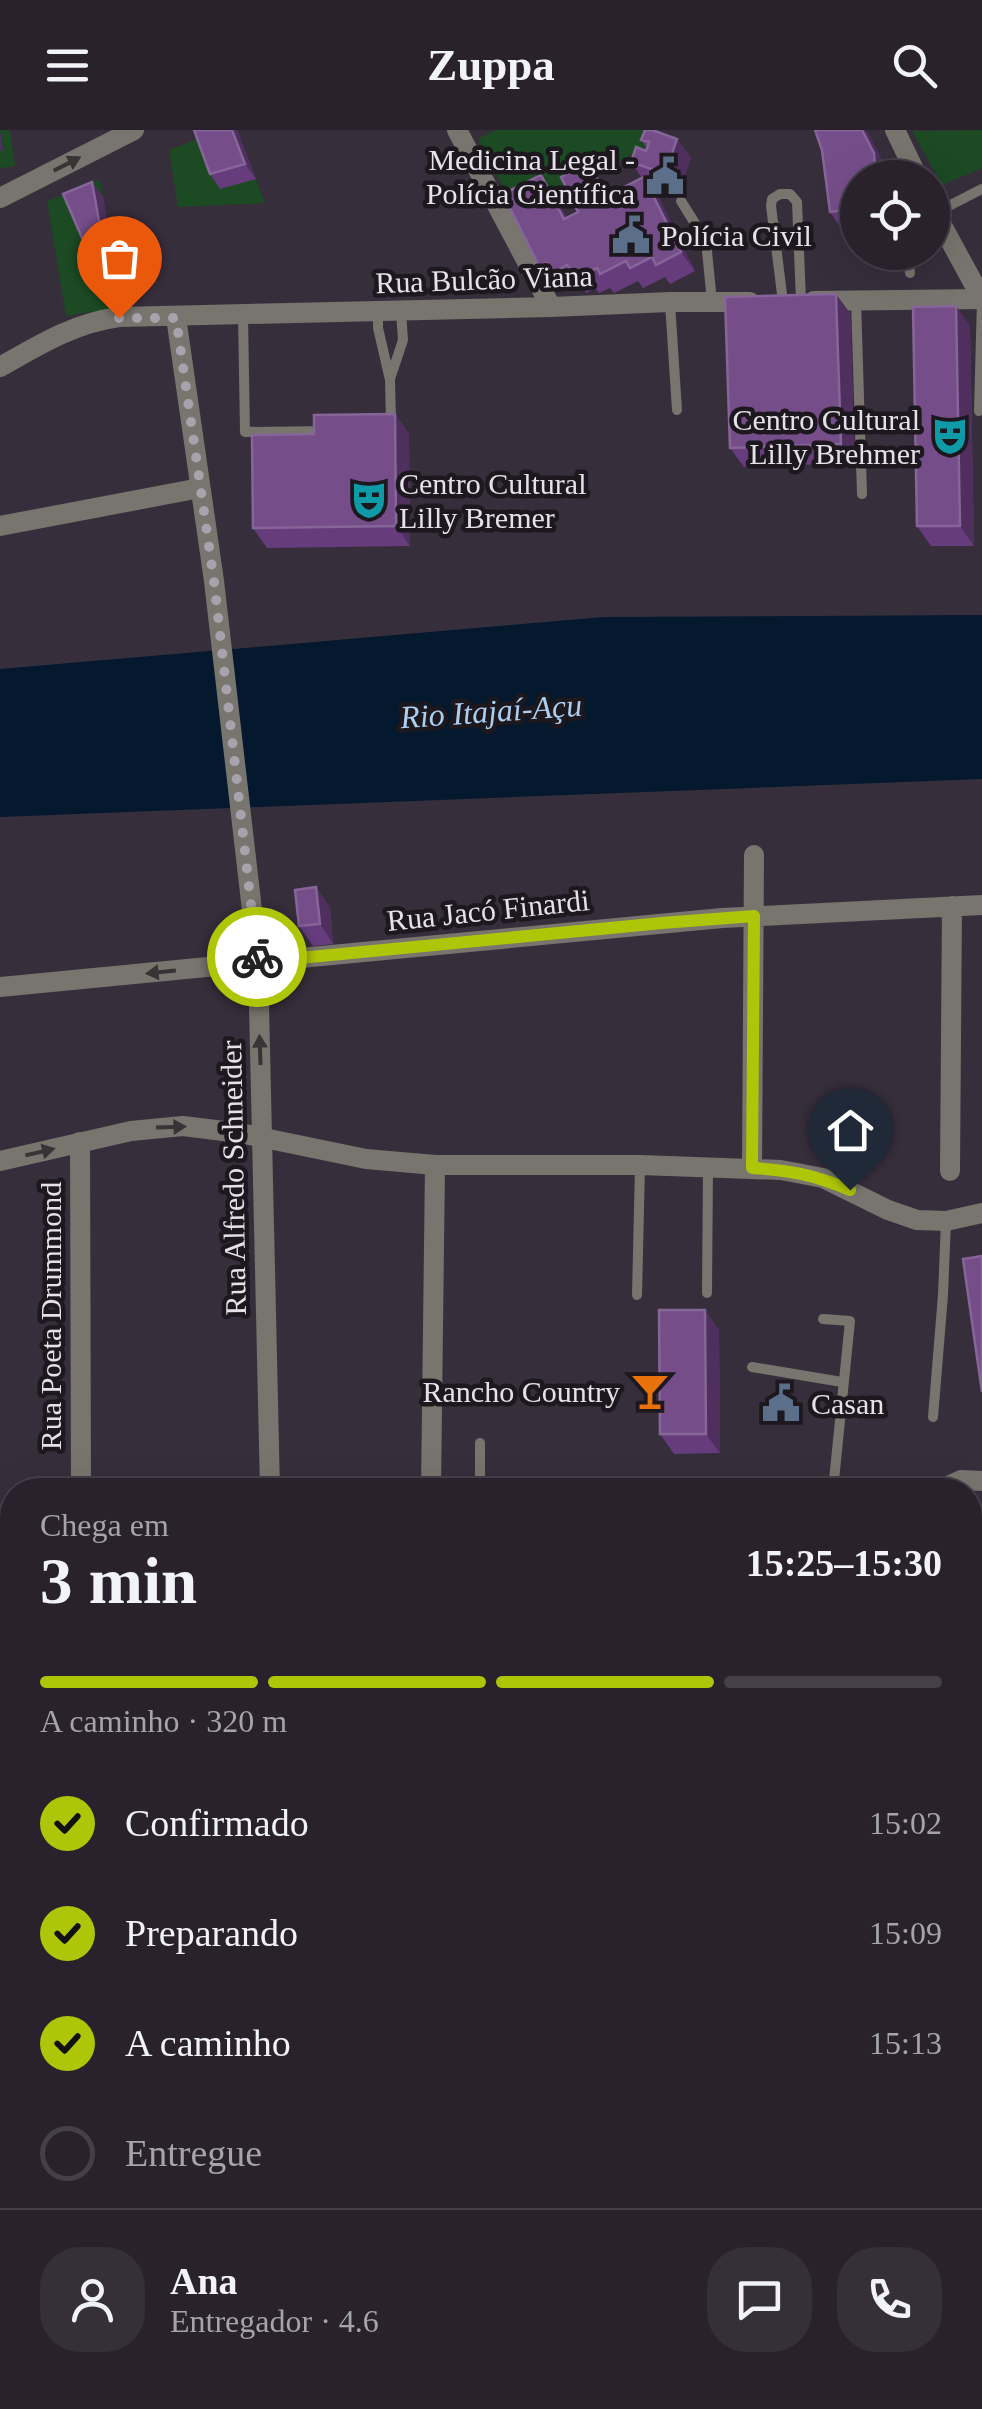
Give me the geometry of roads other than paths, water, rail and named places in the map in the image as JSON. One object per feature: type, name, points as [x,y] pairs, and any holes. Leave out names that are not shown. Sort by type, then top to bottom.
[{"type":"street","points":[[0,198],[134,130]]},
{"type":"street","points":[[457,130],[552,308]]},
{"type":"street","points":[[895,130],[909,160]]},
{"type":"street","points":[[950,241],[982,299]]},
{"type":"street","name":"Rua Bulcão Viana","points":[[0,367],[62,332],[101,320],[670,302],[722,308],[792,301],[856,301],[918,310],[982,299]]},
{"type":"street","name":"Rua Alfredo Schneider","points":[[176,318],[214,581],[258,962],[270,1478]]},
{"type":"street","points":[[0,526],[200,488]]},
{"type":"street","points":[[752,1168],[754,855]]},
{"type":"street","points":[[950,1171],[952,906]]},
{"type":"street","name":"Rua Jacó Finardi","points":[[0,987],[644,924],[982,906]]},
{"type":"street","points":[[0,1161],[130,1131],[182,1126],[262,1137],[366,1159],[436,1165],[752,1168],[813,1176],[904,1217],[946,1221],[982,1213]]},
{"type":"street","name":"Rua Poeta Drummond","points":[[80,1142],[81,1478]]},
{"type":"street","points":[[431,1478],[436,1165]]},
{"type":"lane","points":[[950,204],[982,189]]},
{"type":"lane","points":[[780,194],[790,194],[798,202],[792,301],[771,206],[772,199],[780,194]]},
{"type":"lane","points":[[680,201],[706,241],[722,308]]},
{"type":"lane","points":[[979,411],[982,299]]},
{"type":"lane","points":[[856,301],[862,494]]},
{"type":"lane","points":[[670,302],[678,410]]},
{"type":"lane","points":[[378,312],[390,380],[391,421],[380,421]]},
{"type":"lane","points":[[390,380],[403,340],[401,312]]},
{"type":"lane","points":[[243,316],[245,432],[326,431],[336,427]]},
{"type":"lane","points":[[637,1295],[640,1165]]},
{"type":"lane","points":[[707,1294],[708,1166]]},
{"type":"lane","points":[[933,1417],[946,1221]]},
{"type":"lane","points":[[824,1319],[850,1322],[834,1478]]},
{"type":"lane","points":[[752,1367],[842,1382]]},
{"type":"lane","points":[[480,1444],[480,1478]]},
{"type":"water","name":"Rio Itajaí-Açu","points":[[982,615],[982,779],[0,817],[0,669],[604,617]]},
{"type":"place","name":"Medicina Legal - Polícia Científica","points":[[665,176]]},
{"type":"place","name":"Polícia Civil","points":[[631,235]]},
{"type":"place","name":"Centro Cultural Lilly Brehmer","points":[[950,436]]},
{"type":"place","name":"Centro Cultural Lilly Bremer","points":[[369,500]]},
{"type":"place","name":"Rancho Country","points":[[650,1391]]},
{"type":"place","name":"Casan","points":[[781,1403]]}]
